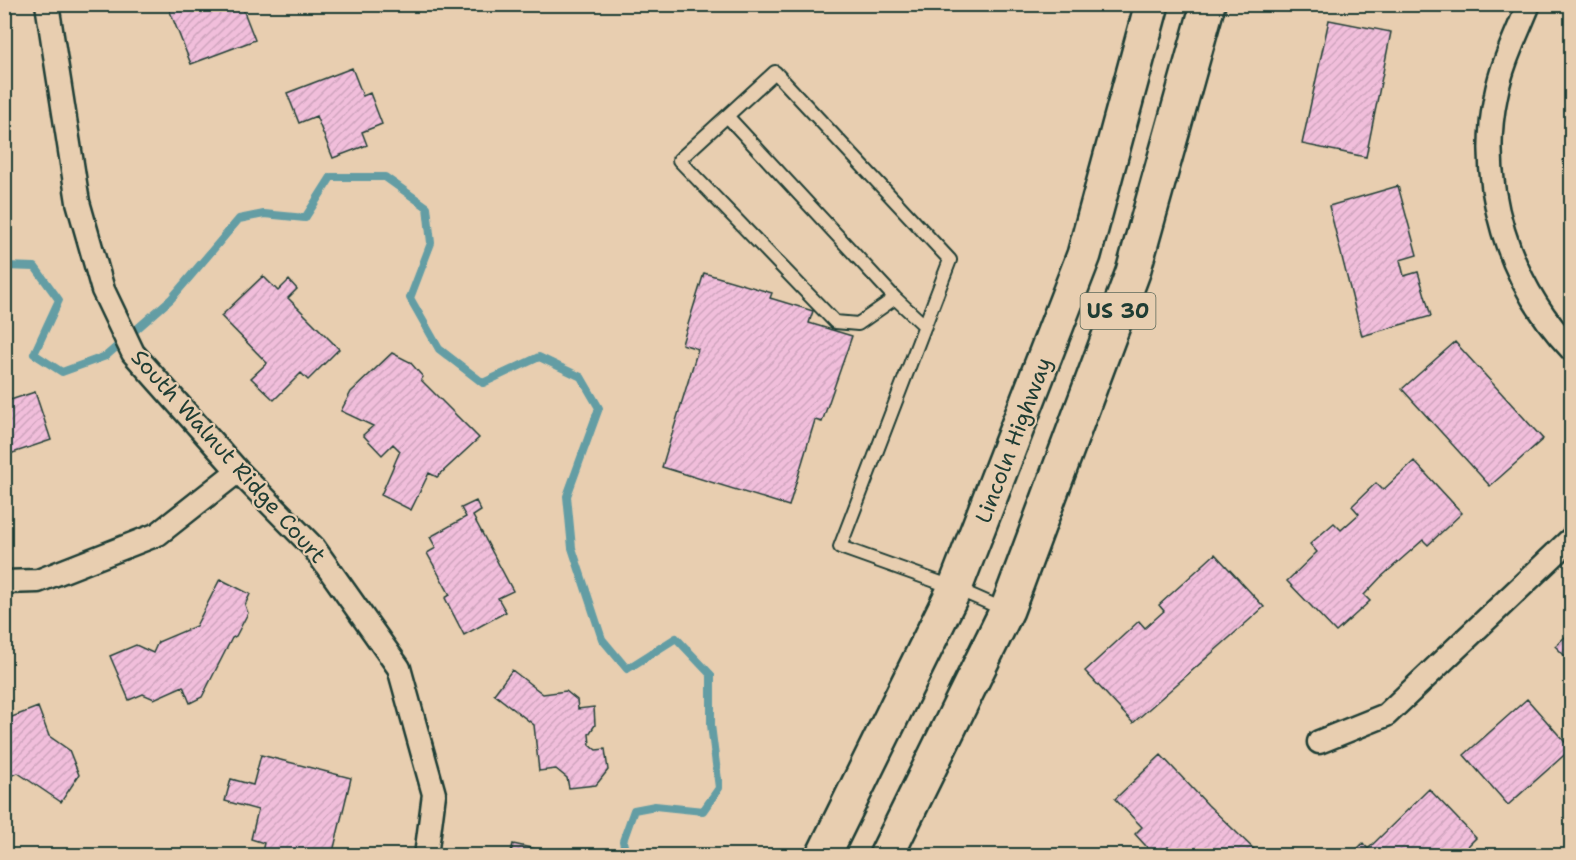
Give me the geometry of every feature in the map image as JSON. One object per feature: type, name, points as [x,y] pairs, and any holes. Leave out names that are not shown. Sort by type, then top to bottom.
[{"type":"main road","name":"Lincoln Highway","points":[[823,855],[955,588],[1084,255],[1152,4]]},
{"type":"main road","name":"US 30","points":[[886,855],[1007,610],[1133,272],[1208,4]]},
{"type":"street","name":"South Walnut Ridge Court","points":[[47,4],[78,202],[103,290],[133,353],[238,471],[314,548],[399,668],[434,794],[426,855]]},
{"type":"street","points":[[1529,4],[1501,74],[1496,96],[1491,128],[1492,180],[1507,245],[1522,278],[1539,310],[1572,350]]},
{"type":"street","points":[[4,582],[38,580],[158,534],[238,471]]},
{"type":"street","points":[[1319,742],[1386,715],[1572,538]]},
{"type":"lane","points":[[895,298],[858,324],[835,322],[679,160],[775,72],[950,260],[840,547],[955,588],[1007,610]]},
{"type":"lane","points":[[726,116],[895,298],[925,326]]},
{"type":"building","points":[[167,4],[241,4],[255,40],[191,64]]},
{"type":"building","points":[[1329,20],[1391,32],[1366,157],[1302,144]]},
{"type":"building","points":[[352,68],[363,96],[370,93],[382,124],[362,132],[367,145],[333,158],[316,116],[299,123],[287,93]]},
{"type":"building","points":[[1572,157],[1572,186],[1563,160]]},
{"type":"building","points":[[1398,186],[1417,255],[1400,260],[1404,276],[1418,272],[1431,316],[1362,336],[1329,206]]},
{"type":"building","points":[[704,273],[772,293],[770,298],[813,311],[809,323],[852,336],[822,422],[815,420],[789,506],[662,467],[698,349],[682,344]]},
{"type":"building","points":[[263,276],[278,291],[289,280],[297,289],[288,298],[339,349],[308,380],[301,373],[274,400],[251,378],[267,363],[221,316]]},
{"type":"building","points":[[1455,342],[1543,439],[1490,486],[1402,389]]},
{"type":"building","points":[[392,353],[410,362],[423,377],[421,380],[479,438],[437,477],[429,473],[411,510],[381,495],[400,451],[393,444],[382,455],[363,435],[373,426],[341,411],[351,392]]},
{"type":"building","points":[[35,392],[51,440],[4,456],[4,402]]},
{"type":"building","points":[[1414,461],[1462,513],[1428,545],[1423,540],[1380,578],[1364,595],[1370,601],[1336,632],[1287,581],[1317,552],[1310,544],[1334,523],[1341,530],[1359,514],[1352,506],[1376,483],[1383,490]]},
{"type":"building","points":[[476,501],[481,511],[473,516],[513,591],[498,598],[506,612],[464,635],[445,598],[450,595],[427,553],[436,548],[430,537],[466,517],[461,508]]},
{"type":"building","points":[[1215,554],[1264,607],[1133,723],[1085,671],[1139,621],[1145,628],[1164,611],[1159,605]]},
{"type":"building","points":[[220,579],[250,594],[245,605],[248,613],[236,636],[232,638],[202,697],[190,703],[183,686],[154,699],[143,694],[129,700],[110,656],[136,645],[153,653],[158,642],[196,626]]},
{"type":"building","points":[[1572,631],[1572,663],[1555,646]]},
{"type":"building","points":[[512,670],[543,694],[566,691],[577,700],[578,709],[594,707],[595,725],[589,734],[590,745],[596,750],[605,749],[608,770],[596,785],[569,788],[567,778],[556,769],[539,771],[534,725],[494,694]]},
{"type":"building","points":[[1527,699],[1571,749],[1508,805],[1464,755]]},
{"type":"building","points":[[38,707],[49,736],[69,750],[79,775],[61,802],[18,773],[4,778],[4,720]]},
{"type":"building","points":[[261,755],[351,778],[333,852],[348,856],[261,856],[264,843],[251,839],[258,810],[225,801],[231,779],[253,785]]},
{"type":"building","points":[[1161,755],[1261,856],[1176,856],[1168,847],[1160,856],[1155,856],[1135,834],[1142,827],[1115,799]]},
{"type":"building","points":[[1429,789],[1476,838],[1458,856],[1350,856],[1363,843],[1368,849]]},
{"type":"building","points":[[513,844],[559,854],[559,856],[510,856]]},
{"type":"waterway","points":[[4,266],[35,267],[59,300],[34,354],[62,372],[106,356],[171,299],[239,219],[264,214],[305,218],[331,177],[385,177],[427,207],[431,243],[410,298],[439,349],[483,383],[539,357],[581,377],[599,408],[567,496],[572,548],[602,639],[627,669],[676,638],[711,675],[711,725],[719,788],[703,811],[655,806],[634,810],[623,841],[626,856]]}]
